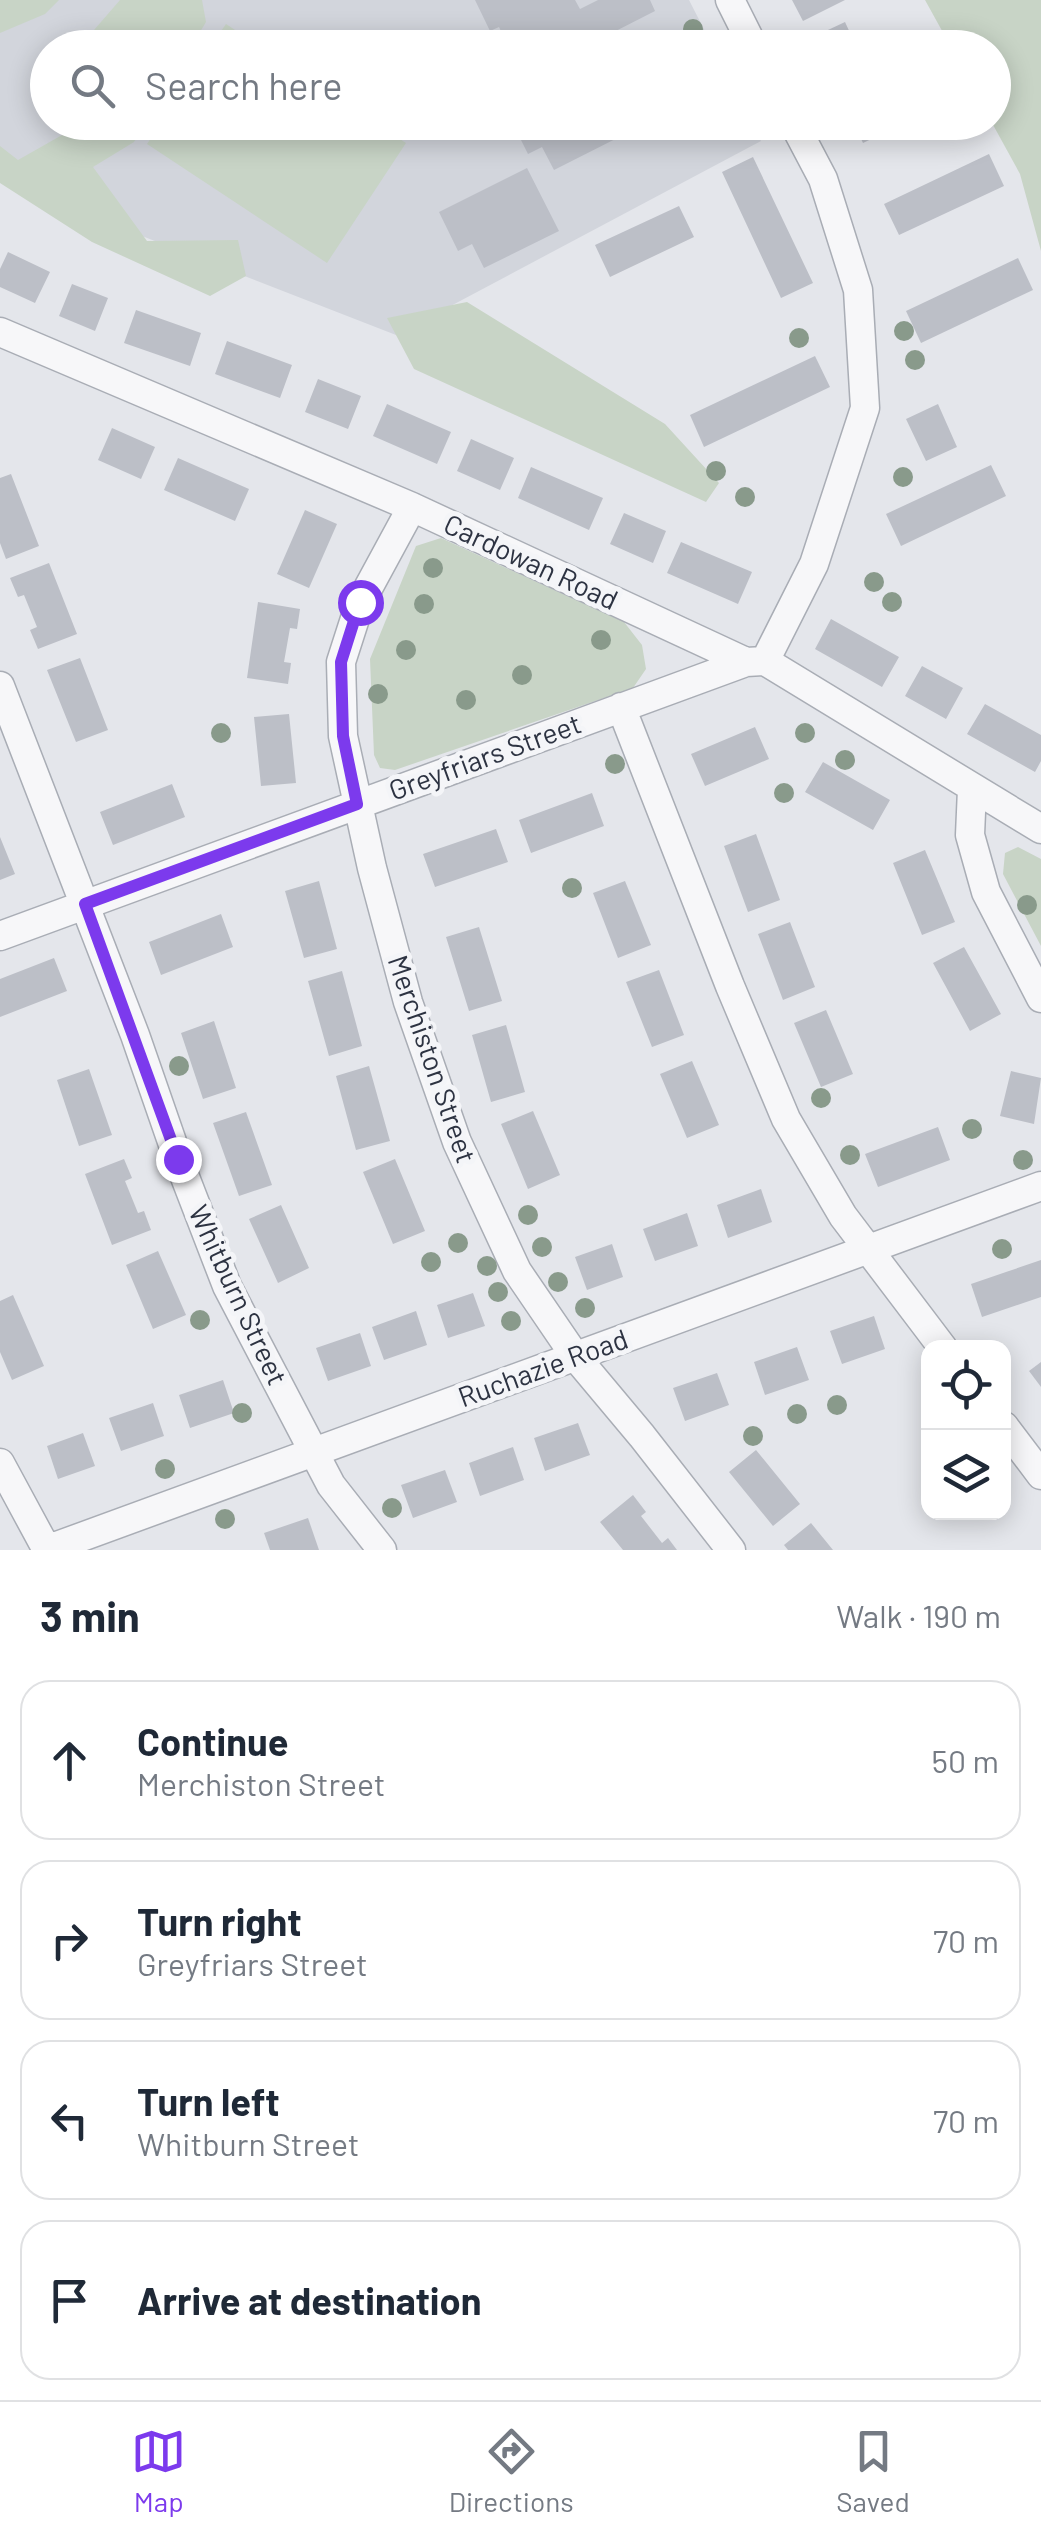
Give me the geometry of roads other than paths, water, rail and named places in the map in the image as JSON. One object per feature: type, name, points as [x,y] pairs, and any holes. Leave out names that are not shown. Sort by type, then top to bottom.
[{"type":"street","points":[[730,0],[745,30]]},
{"type":"street","points":[[756,662],[814,564],[865,408],[858,290],[823,179],[802,140]]},
{"type":"street","name":"Cardowan Road","points":[[0,332],[412,507],[756,662],[1041,829]]},
{"type":"street","name":"Merchiston Street","points":[[412,507],[360,602],[341,662],[343,736],[408,1002],[457,1142],[517,1270],[575,1356],[731,1550]]},
{"type":"street","name":"Greyfriars Street","points":[[0,936],[621,707],[756,662]]},
{"type":"street","name":"Whitburn Street","points":[[0,686],[228,1286],[332,1485],[382,1550]]},
{"type":"street","points":[[621,707],[786,1119],[866,1249],[936,1340]]},
{"type":"street","points":[[972,789],[970,835],[986,892],[1041,998]]},
{"type":"street","name":"Ruchazie Road","points":[[46,1550],[1041,1186]]},
{"type":"street","points":[[1007,1430],[1041,1475]]},
{"type":"street","points":[[0,1463],[46,1550]]}]
